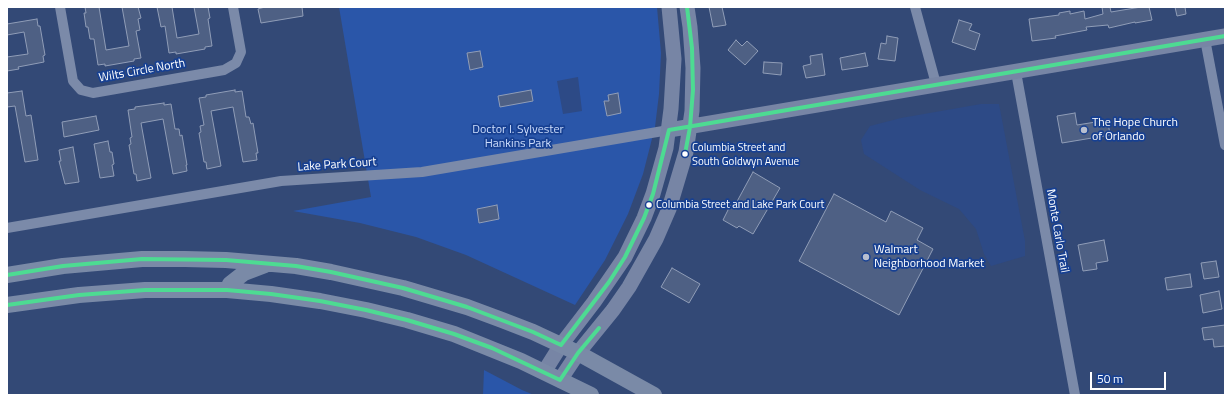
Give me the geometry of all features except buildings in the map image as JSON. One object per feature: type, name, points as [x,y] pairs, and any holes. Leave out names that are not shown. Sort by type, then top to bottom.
[{"type":"main road","points":[[7,275],[63,266],[142,259],[185,259],[268,263],[331,272],[403,288],[467,307],[533,332],[578,353],[654,395]]},
{"type":"main road","points":[[227,290],[230,284],[244,273],[268,263]]},
{"type":"main road","points":[[7,305],[111,291],[168,289],[227,290],[320,301],[407,320],[454,334],[544,372],[590,395]]},
{"type":"street","name":"Wilts Circle North","points":[[60,7],[73,81],[81,90],[93,93],[224,70],[236,64],[241,52],[233,7]]},
{"type":"street","points":[[544,372],[561,345],[609,282],[625,257],[653,194],[663,161],[669,130],[674,84],[674,59],[669,7]]},
{"type":"street","points":[[560,380],[578,353],[613,310],[629,287],[643,265],[669,209],[686,152],[693,97],[693,68],[687,7]]},
{"type":"street","points":[[915,7],[936,84]]},
{"type":"street","points":[[669,130],[1225,36]]},
{"type":"street","points":[[1205,39],[1225,145]]},
{"type":"street","name":"Monte Carlo Trail","points":[[1016,72],[1075,395]]},
{"type":"street","name":"Lake Park Court","points":[[7,228],[281,181],[422,172],[669,130]]},
{"type":"green space","name":"Doctor I. Sylvester Hankins Park","points":[[339,7],[657,7],[661,53],[659,94],[655,127],[643,174],[628,214],[605,260],[575,305],[466,255],[416,237],[360,223],[293,211],[371,197]]},
{"type":"green space","points":[[484,370],[522,390],[534,395],[483,395]]},
{"type":"shaded area","points":[[578,77],[582,111],[563,114],[557,81]]},
{"type":"shaded area","points":[[981,104],[999,104],[1025,241],[1025,256],[991,266],[984,254],[976,229],[959,209],[920,190],[864,154],[861,140],[870,126],[901,118]]},
{"type":"transit line","points":[[685,154],[690,127],[693,90],[692,48],[687,7]]},
{"type":"transit line","points":[[7,275],[63,266],[142,259],[226,260],[296,266],[403,288],[467,307],[533,332],[561,345],[609,282],[625,257],[644,218],[653,194],[669,130],[1225,36]]},
{"type":"transit line","points":[[7,305],[79,295],[145,290],[227,290],[271,294],[320,301],[407,320],[454,334],[492,348],[560,380],[578,353],[599,328]]},
{"type":"place","name":"The Hope Church of Orlando","points":[[1084,130]]},
{"type":"place","name":"Columbia Street and South Goldwyn Avenue","points":[[685,154]]},
{"type":"place","name":"Columbia Street and Lake Park Court","points":[[649,205]]},
{"type":"place","name":"Walmart Neighborhood Market","points":[[866,257]]}]
